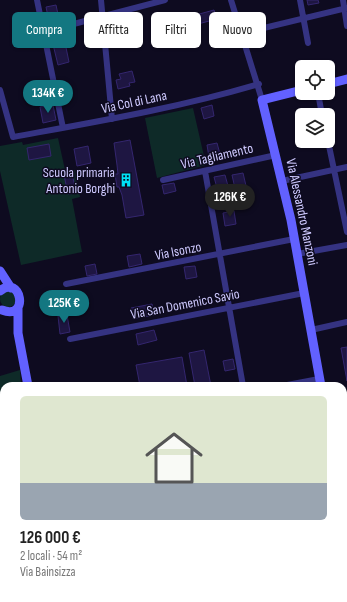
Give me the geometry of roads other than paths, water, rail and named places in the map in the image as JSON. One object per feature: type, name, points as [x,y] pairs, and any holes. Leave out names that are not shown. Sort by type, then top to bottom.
[{"type":"street","points":[[37,0],[40,12]]},
{"type":"street","points":[[101,0],[102,12]]},
{"type":"street","points":[[118,12],[165,0]]},
{"type":"street","name":"Via Alessandro Manzoni","points":[[231,0],[236,12]]},
{"type":"street","points":[[300,0],[308,43]]},
{"type":"street","points":[[343,0],[346,8],[347,26]]},
{"type":"street","points":[[266,27],[346,8]]},
{"type":"street","points":[[47,48],[63,128]]},
{"type":"street","points":[[105,48],[112,119]]},
{"type":"street","name":"Via Alessandro Manzoni","points":[[248,48],[259,84],[282,181],[297,254],[320,382]]},
{"type":"street","points":[[335,82],[347,79]]},
{"type":"street","name":"Via Col di Lana","points":[[0,90],[13,137],[112,119],[226,94],[259,84]]},
{"type":"street","points":[[262,100],[295,92]]},
{"type":"street","points":[[329,148],[347,232]]},
{"type":"street","name":"Via Tagliamento","points":[[163,180],[276,155]]},
{"type":"street","points":[[282,181],[347,167]]},
{"type":"street","points":[[205,171],[242,382]]},
{"type":"street","name":"Via Isonzo","points":[[66,284],[220,255],[294,239]]},
{"type":"street","points":[[297,254],[347,245]]},
{"type":"street","points":[[0,271],[11,288],[20,296],[18,308],[18,333],[27,382]]},
{"type":"street","points":[[0,291],[7,287],[11,288]]},
{"type":"street","name":"Via San Domenico Savio","points":[[70,339],[304,293]]},
{"type":"street","points":[[1,309],[10,312],[18,308]]},
{"type":"street","points":[[1,309],[10,318],[18,333]]},
{"type":"street","points":[[311,330],[347,322]]},
{"type":"place","name":"Scuola primaria Antonio Borghi","points":[[126,180]]}]
